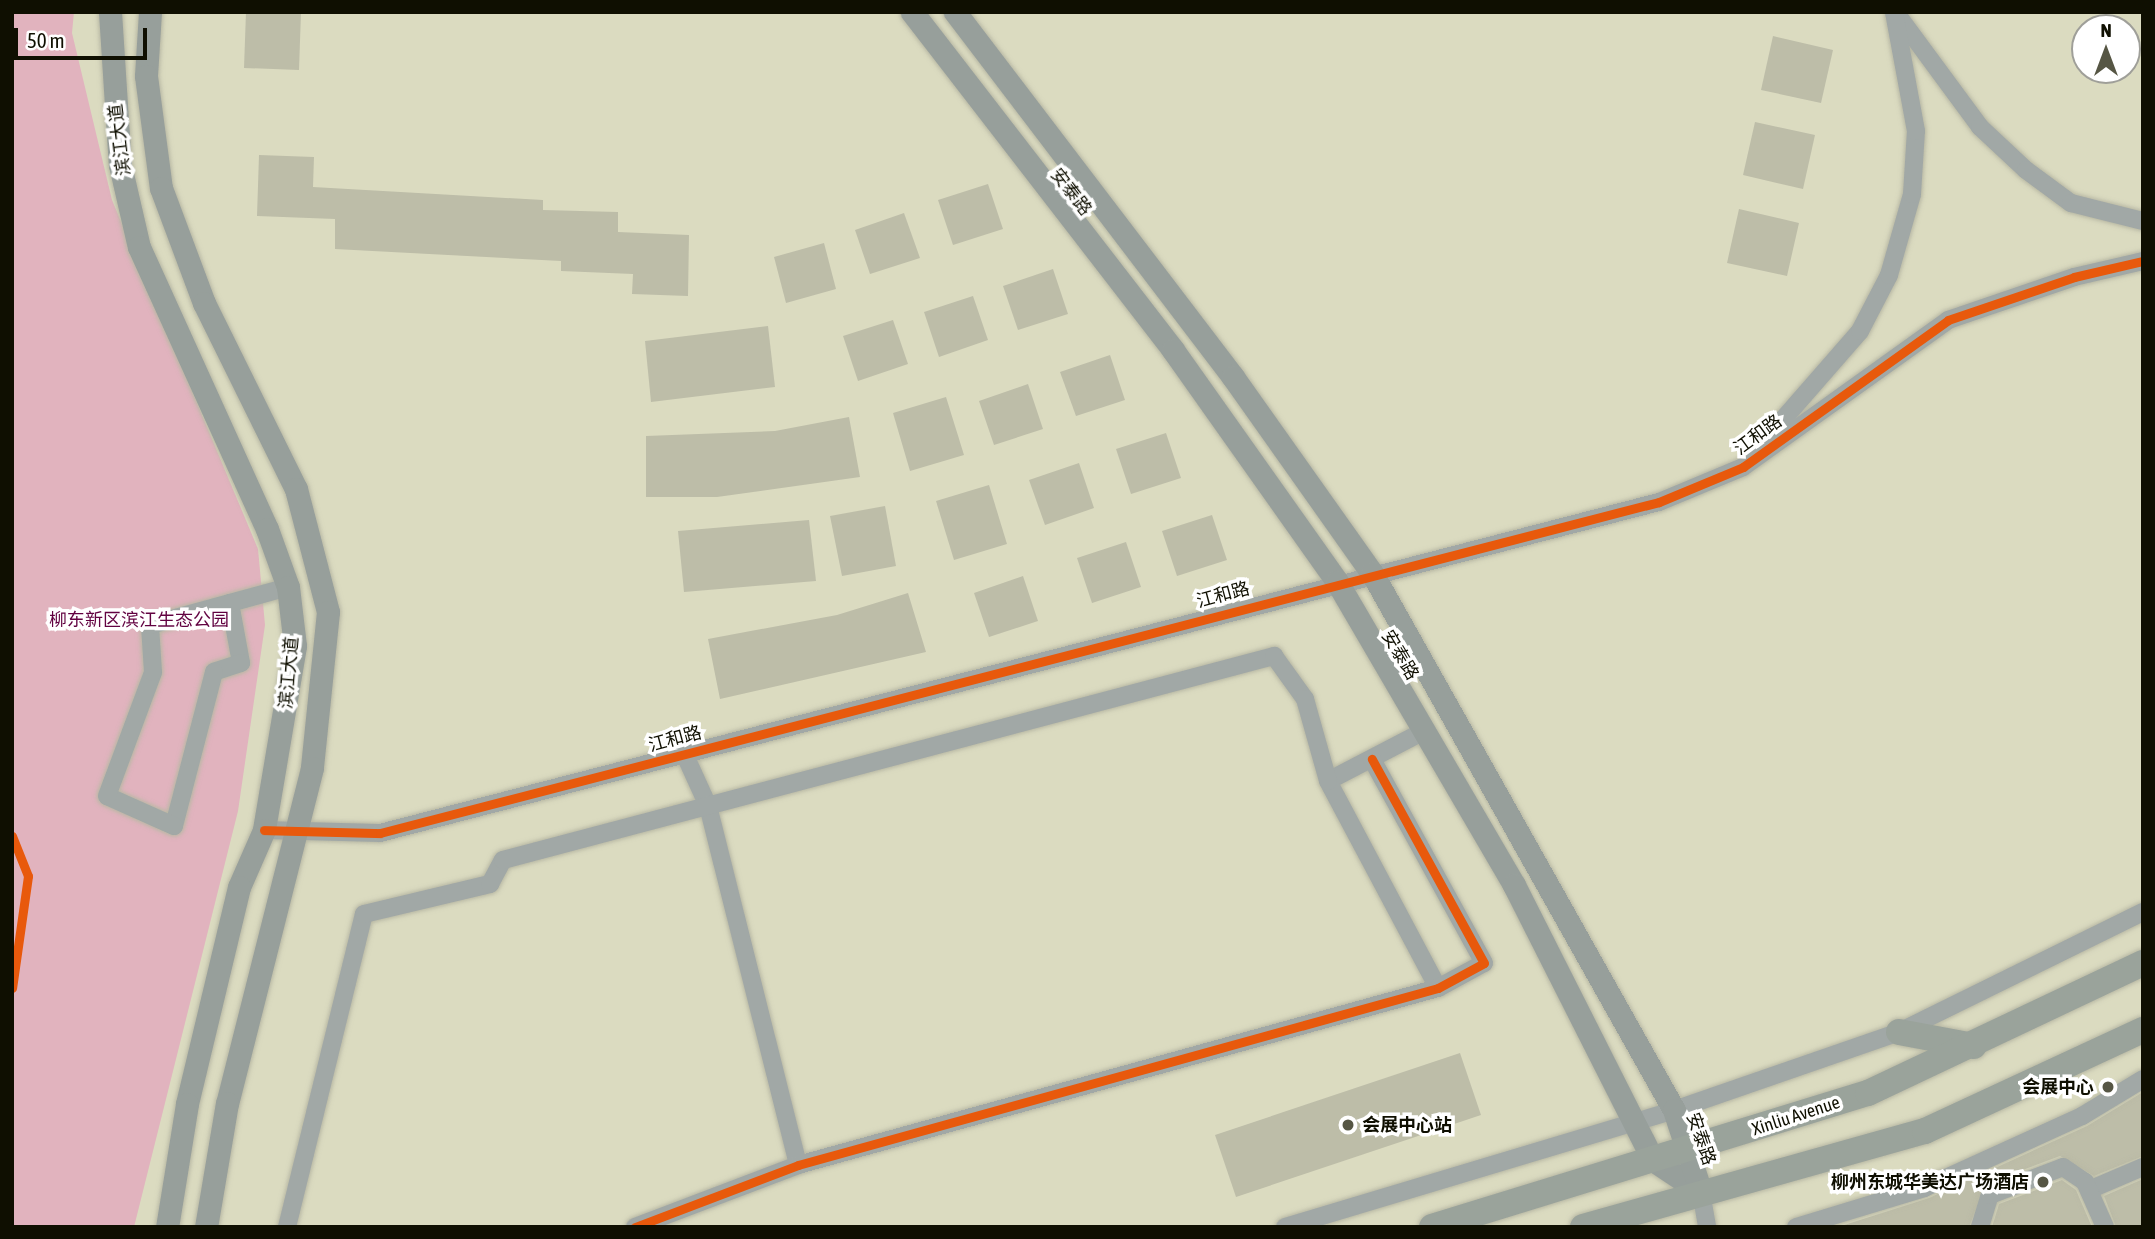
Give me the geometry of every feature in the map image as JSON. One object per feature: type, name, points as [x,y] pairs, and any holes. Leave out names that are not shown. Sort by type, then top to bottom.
[{"type":"highway","name":"Xinliu Avenue","points":[[1432,1227],[1868,1093],[1974,1046],[2143,963]]},
{"type":"highway","points":[[1583,1227],[1925,1131],[2143,1030]]},
{"type":"highway","points":[[1899,1032],[1974,1046]]},
{"type":"main road","name":"滨江大道","points":[[110,12],[120,165],[139,247],[246,478],[288,587],[295,646],[264,830],[239,887],[187,1104],[167,1227]]},
{"type":"main road","name":"滨江大道","points":[[150,12],[146,76],[161,188],[204,303],[296,489],[328,612],[312,768],[227,1103],[206,1227]]},
{"type":"main road","name":"安泰路","points":[[912,12],[1173,350],[1337,582],[1426,730],[1636,1120],[1653,1160],[1701,1192]]},
{"type":"main road","name":"安泰路","points":[[955,12],[1233,377],[1372,573],[1674,1110],[1692,1148],[1701,1192]]},
{"type":"street","points":[[1895,12],[1980,127],[2026,170],[2071,202],[2143,221]]},
{"type":"street","points":[[1743,467],[1860,331],[1889,275],[1912,194],[1916,131],[1895,12]]},
{"type":"street","name":"江和路","points":[[264,830],[295,835],[380,833],[1372,573],[1579,525],[1743,467],[1948,320],[2074,277],[2143,261]]},
{"type":"street","points":[[230,603],[241,663],[214,672],[174,825],[107,796],[153,672],[150,625],[288,587]]},
{"type":"street","points":[[286,1227],[364,915],[490,884],[503,860],[1273,656],[1305,699],[1328,781],[1437,988]]},
{"type":"street","points":[[1328,781],[1426,730]]},
{"type":"street","points":[[684,753],[708,806],[798,1165]]},
{"type":"street","points":[[635,1227],[798,1165],[1437,988],[1484,963],[1372,759]]},
{"type":"street","points":[[1285,1227],[1674,1110],[1899,1032],[2143,912]]},
{"type":"street","points":[[1796,1227],[1924,1188],[2082,1116],[2143,1079]]},
{"type":"street","points":[[1980,1227],[1990,1195],[2034,1174],[2063,1167],[2089,1190],[2105,1227]]},
{"type":"street","points":[[2089,1190],[2143,1167]]},
{"type":"street","name":"安泰路","points":[[1701,1192],[1707,1227]]},
{"type":"green space","name":"柳东新区滨江生态公园","points":[[12,12],[74,12],[72,33],[112,200],[258,549],[265,625],[238,811],[134,1227],[12,1227]]},
{"type":"building","points":[[246,12],[301,12],[299,70],[244,68]]},
{"type":"building","points":[[1773,36],[1833,50],[1821,103],[1761,90]]},
{"type":"building","points":[[1755,122],[1815,135],[1803,189],[1743,175]]},
{"type":"building","points":[[259,155],[314,157],[313,187],[543,200],[543,210],[618,212],[618,232],[689,235],[688,296],[632,294],[633,274],[561,271],[561,261],[335,249],[335,219],[257,216]]},
{"type":"building","points":[[988,184],[1003,229],[953,245],[938,200]]},
{"type":"building","points":[[1739,209],[1799,223],[1787,276],[1727,263]]},
{"type":"building","points":[[904,213],[920,258],[870,274],[855,230]]},
{"type":"building","points":[[824,243],[836,289],[786,303],[774,257]]},
{"type":"building","points":[[1053,269],[1068,314],[1018,330],[1003,286]]},
{"type":"building","points":[[973,296],[988,340],[939,357],[924,312]]},
{"type":"building","points":[[893,320],[908,364],[858,381],[843,336]]},
{"type":"building","points":[[768,326],[775,387],[651,402],[645,341]]},
{"type":"building","points":[[1110,355],[1125,400],[1076,416],[1060,372]]},
{"type":"building","points":[[1028,384],[1043,429],[994,445],[979,401]]},
{"type":"building","points":[[946,397],[964,455],[910,471],[893,413]]},
{"type":"building","points":[[849,417],[860,477],[717,497],[646,497],[646,436],[775,431]]},
{"type":"building","points":[[1166,433],[1181,478],[1131,494],[1116,449]]},
{"type":"building","points":[[1079,463],[1094,508],[1045,525],[1029,480]]},
{"type":"building","points":[[989,485],[1007,544],[954,560],[936,501]]},
{"type":"building","points":[[885,506],[896,566],[842,576],[830,516]]},
{"type":"building","points":[[1212,515],[1227,560],[1177,576],[1162,531]]},
{"type":"building","points":[[809,520],[816,581],[684,592],[678,531]]},
{"type":"building","points":[[1126,542],[1141,587],[1092,603],[1077,558]]},
{"type":"building","points":[[1023,576],[1038,621],[989,637],[974,593]]},
{"type":"building","points":[[908,593],[926,652],[720,699],[708,639],[837,615]]},
{"type":"building","name":"会展中心站","points":[[1460,1053],[1481,1115],[1236,1197],[1215,1135]]},
{"type":"building","points":[[2143,1092],[2143,1156],[2094,1176],[2060,1156],[1986,1184],[1969,1227],[1838,1227],[1929,1198],[2087,1126]]},
{"type":"building","points":[[2143,1179],[2143,1227],[2116,1227],[2104,1196]]},
{"type":"building","points":[[2062,1180],[2076,1190],[2092,1227],[1992,1227],[1999,1204]]},
{"type":"cycle path","points":[[264,830],[380,833],[1659,502],[1743,467],[1948,320],[2074,277],[2143,261]]},
{"type":"cycle path","points":[[635,1227],[798,1165],[1438,988],[1484,963],[1372,759]]},
{"type":"cycle path","points":[[12,836],[28,876],[12,988]]},
{"type":"place","name":"会展中心","points":[[2108,1087]]},
{"type":"place","name":"会展中心站","points":[[1348,1125]]},
{"type":"place","name":"柳州东城华美达广场酒店","points":[[2043,1182]]}]
